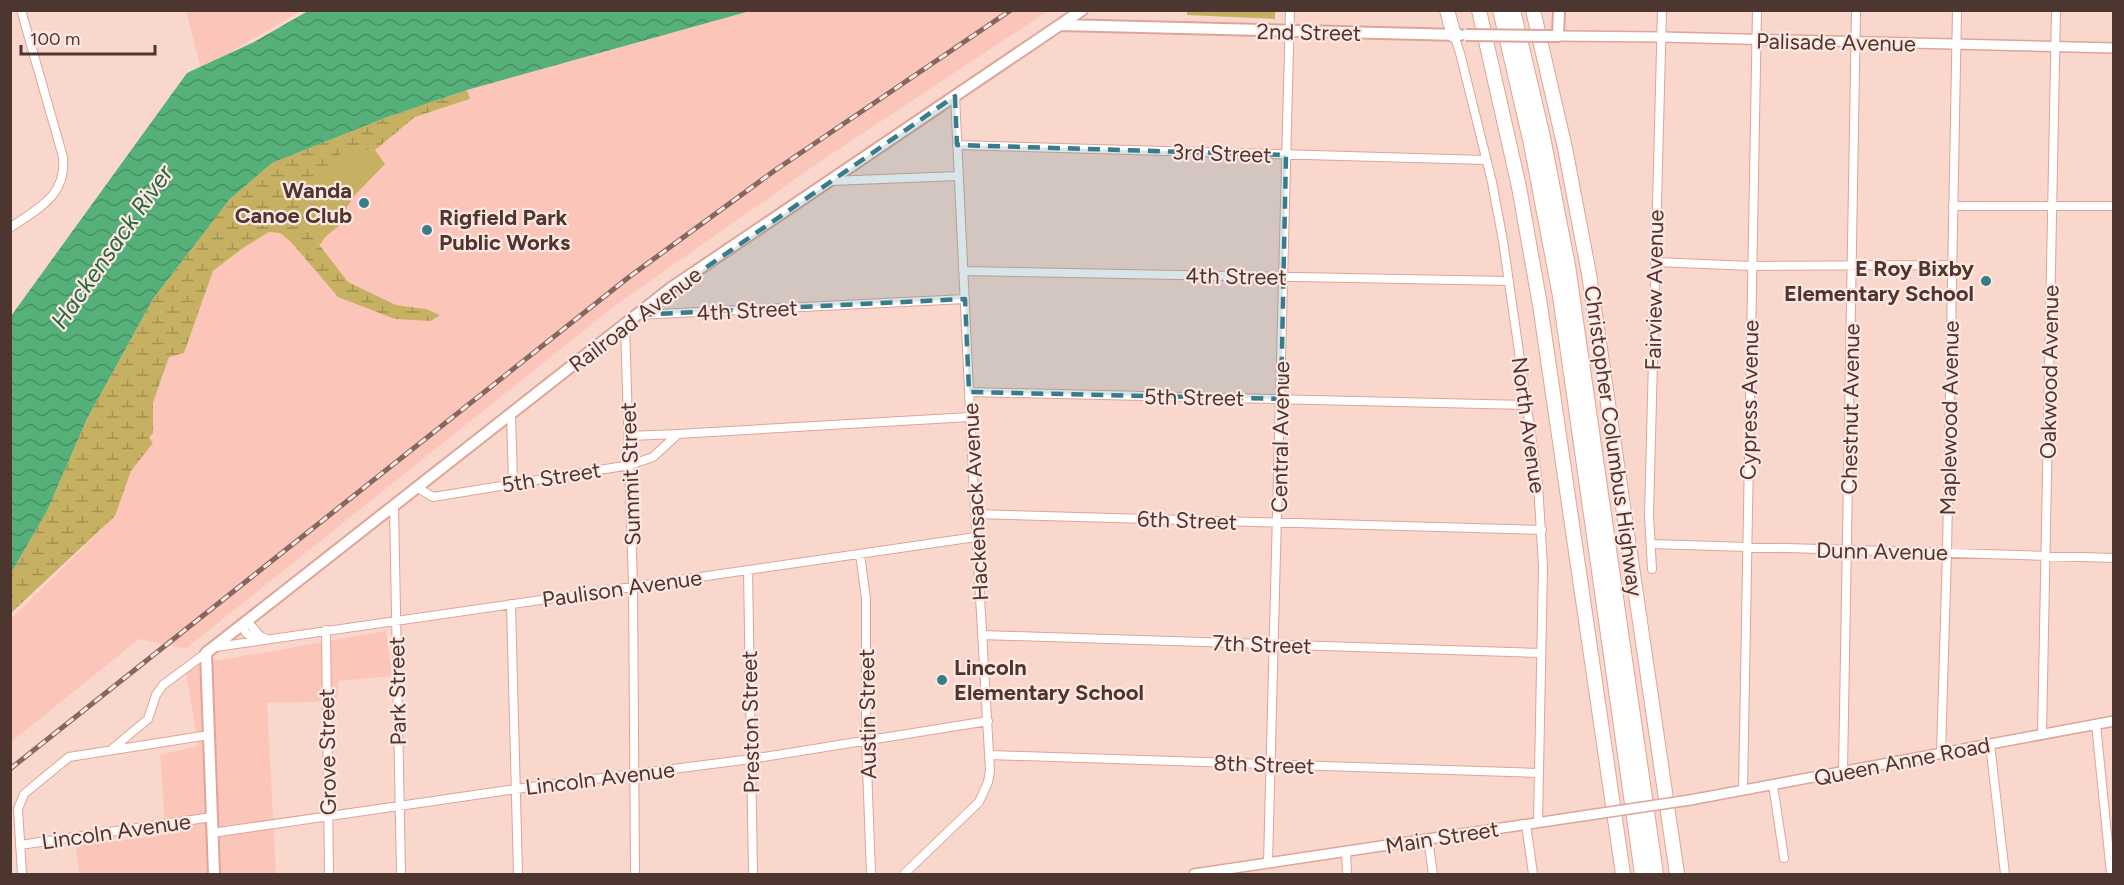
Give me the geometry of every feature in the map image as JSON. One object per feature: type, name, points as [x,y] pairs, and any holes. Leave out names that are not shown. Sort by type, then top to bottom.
[{"type":"highway","points":[[1446,10],[1460,35]]},
{"type":"highway","points":[[1479,10],[1519,187],[1540,305],[1623,874]]},
{"type":"highway","name":"Christopher Columbus Highway","points":[[1500,10],[1531,144],[1555,266],[1642,874]]},
{"type":"highway","name":"Christopher Columbus Highway","points":[[1513,10],[1543,137],[1570,276],[1656,874]]},
{"type":"highway","name":"Christopher Columbus Highway","points":[[1533,10],[1568,158],[1595,306],[1677,874]]},
{"type":"main road","name":"Railroad Avenue","points":[[211,650],[671,288],[1082,10]]},
{"type":"main road","points":[[1555,36],[1559,10]]},
{"type":"main road","name":"2nd Street","points":[[1061,25],[1289,32],[1555,36]]},
{"type":"main road","points":[[211,650],[209,735],[214,874]]},
{"type":"street","points":[[10,228],[53,196],[60,184],[64,167],[21,10]]},
{"type":"street","name":"Central Avenue","points":[[1268,863],[1290,10]]},
{"type":"street","name":"Fairview Avenue","points":[[1652,569],[1649,515],[1662,10]]},
{"type":"street","name":"Cypress Avenue","points":[[1743,790],[1756,10]]},
{"type":"street","name":"Chestnut Avenue","points":[[1843,772],[1856,10]]},
{"type":"street","name":"Maplewood Avenue","points":[[1941,753],[1957,10]]},
{"type":"street","name":"Oakwood Avenue","points":[[2042,734],[2056,10]]},
{"type":"street","name":"North Avenue","points":[[1460,35],[1509,281],[1542,530],[1538,822]]},
{"type":"street","name":"Palisade Avenue","points":[[1555,36],[2114,48]]},
{"type":"street","name":"Hackensack Avenue","points":[[904,874],[978,802],[988,782],[990,755],[976,537],[956,96]]},
{"type":"street","name":"3rd Street","points":[[957,145],[1486,160]]},
{"type":"street","points":[[830,181],[959,176]]},
{"type":"street","points":[[1953,206],[2114,206]]},
{"type":"street","points":[[1655,262],[1752,266],[1952,266]]},
{"type":"street","name":"4th Street","points":[[963,271],[1509,281]]},
{"type":"street","name":"4th Street","points":[[637,315],[964,298]]},
{"type":"street","name":"Summit Street","points":[[625,325],[633,586],[635,874]]},
{"type":"street","name":"5th Street","points":[[969,392],[1527,405]]},
{"type":"street","points":[[511,413],[513,483]]},
{"type":"street","points":[[629,436],[970,417]]},
{"type":"street","name":"5th Street","points":[[418,488],[433,497],[630,465],[653,457],[678,434]]},
{"type":"street","name":"Park Street","points":[[394,507],[401,874]]},
{"type":"street","name":"6th Street","points":[[975,514],[1542,530]]},
{"type":"street","name":"Paulison Avenue","points":[[211,650],[326,630],[976,537]]},
{"type":"street","name":"Dunn Avenue","points":[[1651,544],[2114,558]]},
{"type":"street","name":"Austin Street","points":[[860,554],[866,599],[866,741],[871,874]]},
{"type":"street","name":"Preston Street","points":[[747,570],[753,874]]},
{"type":"street","points":[[511,604],[518,874]]},
{"type":"street","points":[[245,624],[269,639]]},
{"type":"street","points":[[245,624],[246,633],[257,641]]},
{"type":"street","name":"Grove Street","points":[[326,630],[329,874]]},
{"type":"street","name":"7th Street","points":[[982,635],[1541,653]]},
{"type":"street","points":[[111,750],[148,719],[156,695],[163,685],[211,650]]},
{"type":"street","name":"Lincoln Avenue","points":[[212,833],[516,789],[751,759],[988,721]]},
{"type":"street","name":"Queen Anne Road","points":[[1690,800],[2114,721]]},
{"type":"street","points":[[2096,724],[2111,874]]},
{"type":"street","points":[[22,874],[18,809],[24,794],[69,757],[209,735]]},
{"type":"street","points":[[1990,744],[2005,874]]},
{"type":"street","name":"8th Street","points":[[990,755],[1538,773]]},
{"type":"street","points":[[1773,785],[1784,858]]},
{"type":"street","name":"Main Street","points":[[1194,874],[1252,870],[1268,863],[1690,800]]},
{"type":"street","name":"Lincoln Avenue","points":[[20,845],[212,817]]},
{"type":"street","points":[[1526,824],[1533,874]]},
{"type":"street","points":[[1428,839],[1433,874]]},
{"type":"street","points":[[1346,851],[1347,874]]},
{"type":"highlighted area","points":[[955,96],[957,145],[1286,155],[1281,399],[969,392],[965,299],[637,315]]},
{"type":"shaded area","points":[[186,10],[301,11],[201,69]]},
{"type":"shaded area","points":[[750,11],[1048,11],[818,163],[612,308],[187,649],[139,639],[11,742],[11,619],[115,516],[131,471],[153,443],[149,438],[153,433],[153,403],[169,357],[184,352],[213,271],[269,232],[280,233],[291,242],[338,297],[440,315],[426,309],[396,305],[348,282],[308,230],[342,152],[375,150],[415,117],[469,100],[467,90]]},
{"type":"shaded area","points":[[386,631],[392,676],[339,681],[337,701],[267,703],[276,874],[79,874],[76,846],[166,835],[160,755],[198,746],[185,666]]},
{"type":"green space","points":[[1187,11],[1275,11],[1275,19],[1187,15]]},
{"type":"green space","points":[[467,90],[470,99],[415,117],[375,150],[342,153],[308,230],[348,282],[396,305],[426,309],[440,315],[431,321],[395,319],[338,297],[291,242],[280,233],[269,232],[243,248],[213,271],[184,353],[169,357],[153,403],[153,433],[149,438],[153,443],[131,471],[115,516],[11,613],[11,573],[47,511],[87,419],[153,299],[230,199],[272,163],[385,118]]},
{"type":"green space","points":[[375,150],[385,164],[355,195],[347,207],[345,221],[325,237],[320,245],[309,232],[304,220],[305,208],[312,190],[342,152]]},
{"type":"water","name":"Hackensack River","points":[[308,11],[750,11],[467,90],[385,118],[272,163],[230,199],[153,299],[87,419],[47,511],[11,573],[11,316],[187,73],[254,42]]},
{"type":"railway","points":[[10,769],[629,277],[774,171],[1011,10]]},
{"type":"place","name":"Wanda Canoe Club","points":[[364,203]]},
{"type":"place","name":"Rigfield Park Public Works","points":[[427,230]]},
{"type":"place","name":"E Roy Bixby Elementary School","points":[[1986,281]]},
{"type":"place","name":"Lincoln Elementary School","points":[[942,680]]}]
